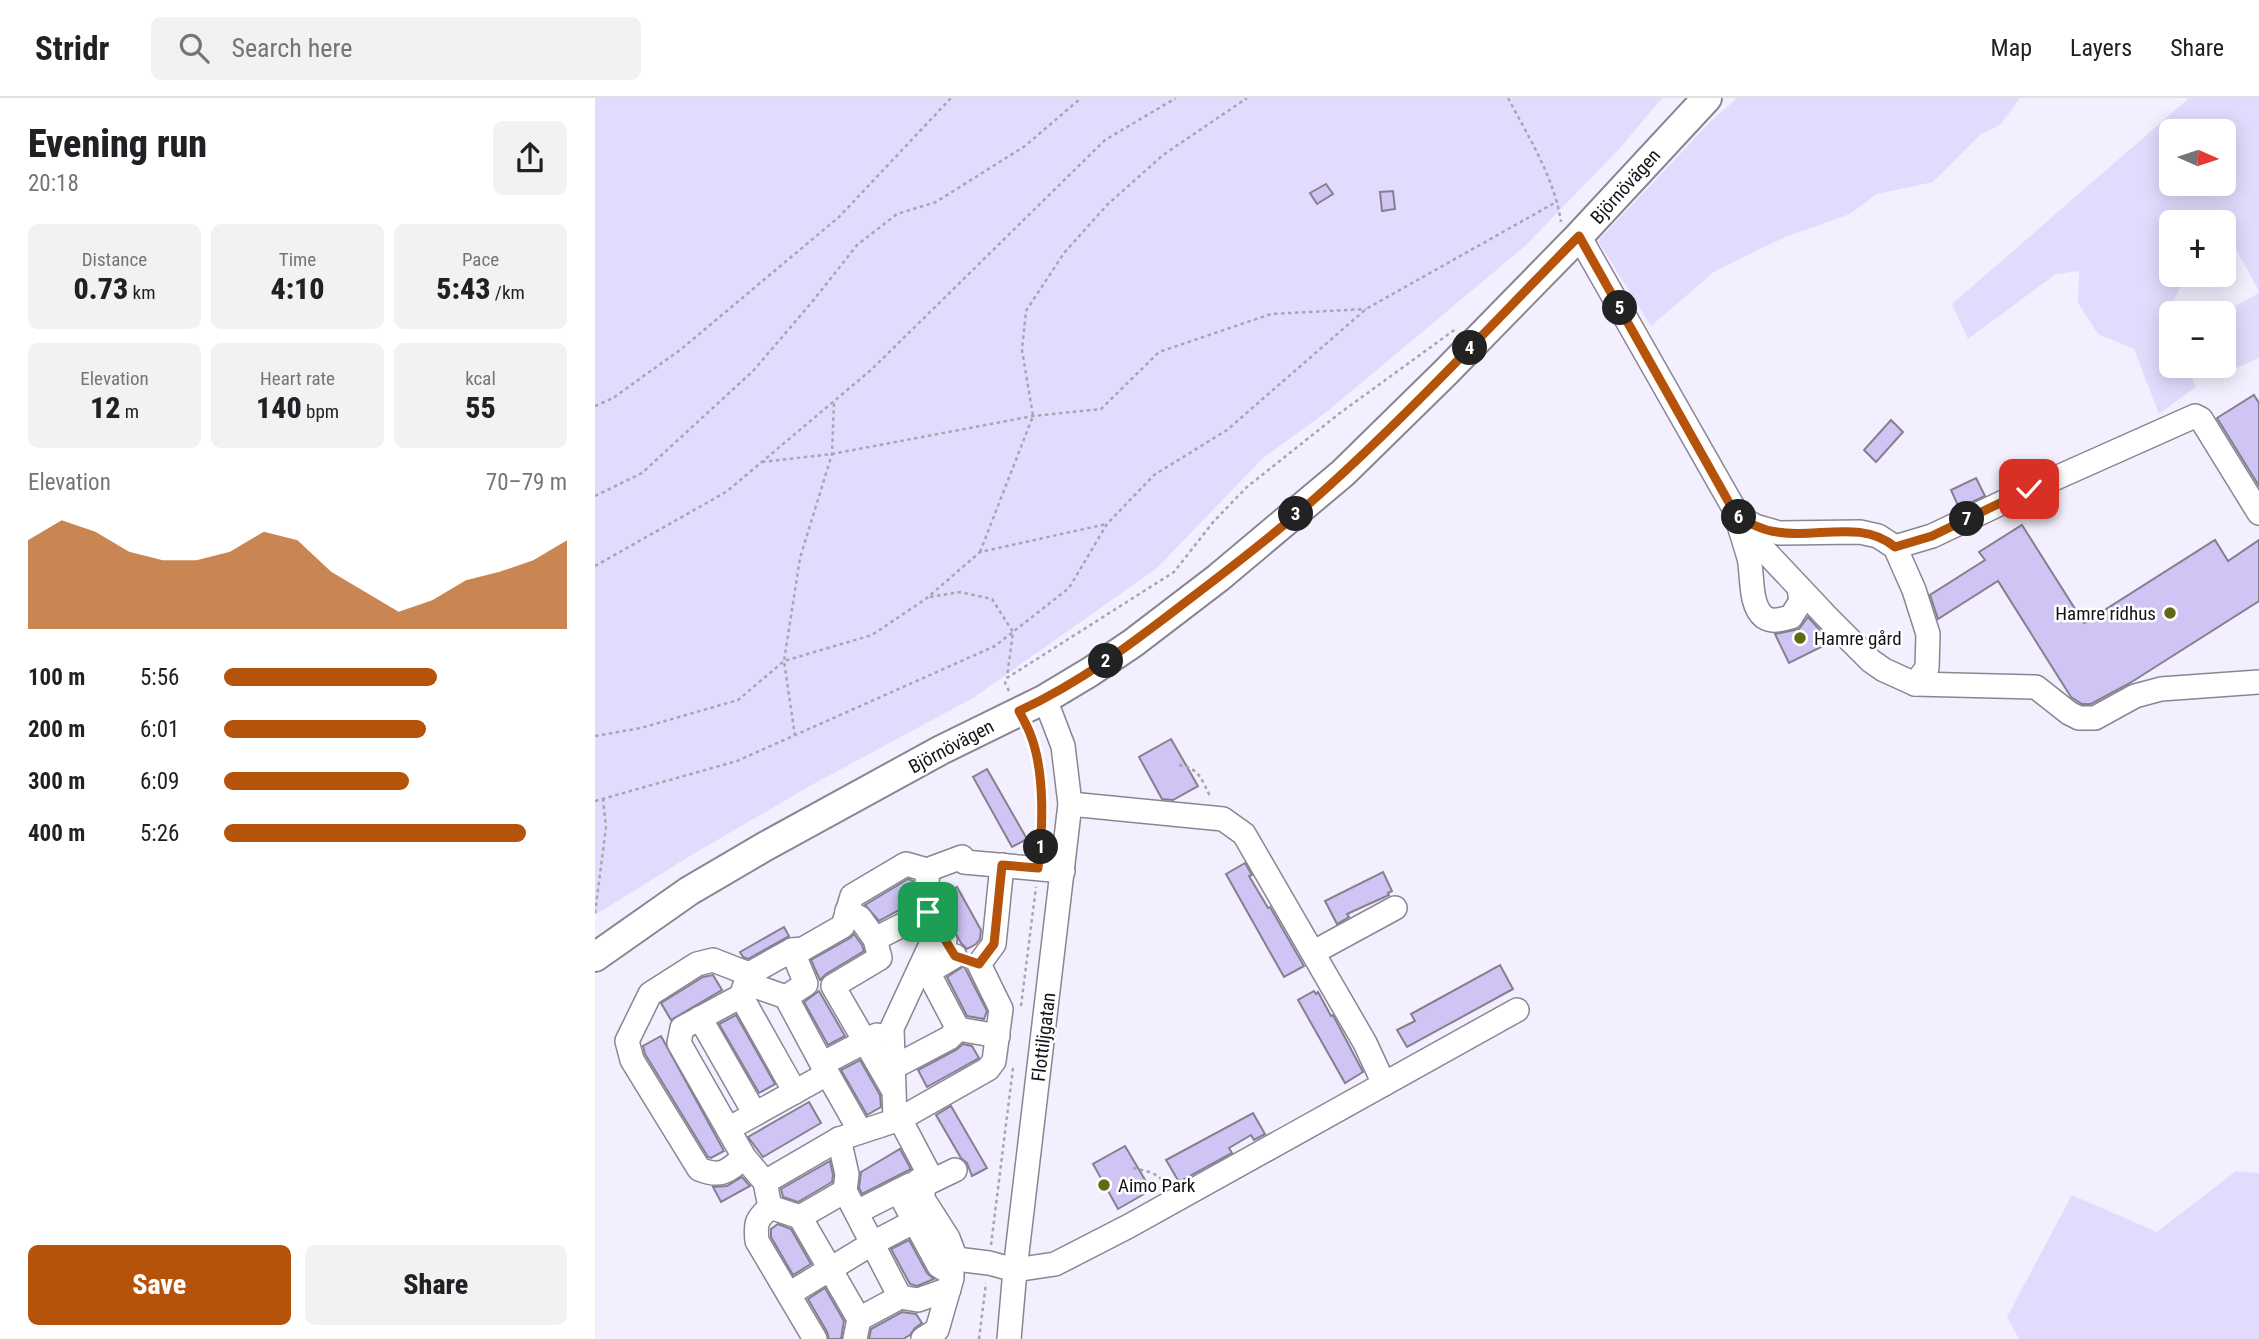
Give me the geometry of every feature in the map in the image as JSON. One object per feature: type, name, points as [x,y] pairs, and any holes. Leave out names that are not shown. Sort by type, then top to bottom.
[{"type":"main road","name":"Björnövägen","points":[[595,957],[689,891],[764,847],[941,750],[1045,699],[1133,643],[1217,578],[1343,473],[1446,372],[1571,232],[1707,98]]},
{"type":"street","points":[[1571,232],[1748,533],[1871,661],[1884,670],[1915,684],[2036,687],[2079,718],[2095,718],[2135,696],[2161,688],[2259,682]]},
{"type":"street","points":[[1895,547],[1932,536],[2029,489],[2195,416],[2201,419],[2259,513]]},
{"type":"street","points":[[1736,515],[1755,526],[1779,533],[1860,532],[1878,536],[1895,547],[1914,590],[1928,634],[1927,668],[1915,684]]},
{"type":"street","points":[[1736,515],[1749,560],[1754,596],[1765,617],[1775,621],[1791,617],[1801,601],[1799,588]]},
{"type":"street","name":"Flottiljgatan","points":[[1009,1339],[1070,804],[1062,746],[1045,699]]},
{"type":"street","points":[[1070,804],[1223,819],[1244,834],[1365,1043],[1384,1084]]},
{"type":"street","points":[[770,1207],[765,1182],[744,1157],[679,1043],[682,1028],[700,1018],[792,950],[803,949],[843,926],[852,896],[906,864],[927,870],[963,859],[1063,871]]},
{"type":"street","points":[[979,964],[994,944],[1002,865]]},
{"type":"street","points":[[915,1185],[929,1174],[898,1119],[894,1091],[892,1028],[924,971],[933,920],[927,870]]},
{"type":"street","points":[[1314,952],[1395,908]]},
{"type":"street","points":[[786,997],[806,984],[833,986],[880,958],[875,939],[860,918],[847,911]]},
{"type":"street","points":[[875,939],[933,920]]},
{"type":"street","points":[[765,1182],[850,1135],[898,1119],[988,1069],[995,1061],[1001,1009],[979,964],[955,956],[933,920]]},
{"type":"street","points":[[792,950],[806,984]]},
{"type":"street","points":[[924,971],[955,956]]},
{"type":"street","points":[[744,1157],[728,1171],[712,1174],[699,1169],[632,1060],[627,1041],[650,994],[697,964],[713,960],[745,984],[786,997],[825,1069],[850,1135],[845,1191],[900,1297]]},
{"type":"street","points":[[924,971],[958,1028],[998,1036]]},
{"type":"street","points":[[745,984],[795,1092]]},
{"type":"street","points":[[833,986],[894,1091]]},
{"type":"street","points":[[770,1207],[800,1217],[857,1329],[900,1297],[918,1300],[952,1274],[989,1263],[1015,1270],[1055,1264],[1174,1201],[1517,1010]]},
{"type":"street","points":[[700,1018],[755,1114]]},
{"type":"street","points":[[728,1129],[795,1092],[865,1041],[892,1028]]},
{"type":"street","points":[[894,1067],[949,1038],[958,1028]]},
{"type":"street","points":[[857,1212],[955,1170]]},
{"type":"street","points":[[915,1185],[915,1221],[939,1266],[952,1274]]},
{"type":"street","points":[[915,1185],[923,1189],[923,1199],[948,1238],[952,1274],[937,1330],[923,1339]]},
{"type":"street","points":[[800,1217],[845,1191]]},
{"type":"street","points":[[770,1207],[758,1219],[755,1229],[757,1241],[815,1339]]},
{"type":"street","points":[[789,1294],[915,1221]]},
{"type":"path","points":[[595,407],[613,398],[680,350],[839,217],[951,98]]},
{"type":"path","points":[[595,496],[642,473],[754,371],[857,245],[897,214],[936,202],[1025,146],[1081,98]]},
{"type":"path","points":[[595,566],[726,492],[870,370],[1105,140],[1176,98]]},
{"type":"path","points":[[595,736],[641,728],[738,700],[784,661],[872,635],[927,598],[980,552],[1033,416],[1022,350],[1026,311],[1064,253],[1107,205],[1163,155],[1247,98]]},
{"type":"path","points":[[1508,98],[1542,160],[1571,232]]},
{"type":"path","points":[[595,801],[737,761],[995,646],[1069,588],[1107,524],[1154,475],[1227,430],[1366,309],[1558,201]]},
{"type":"path","points":[[762,462],[832,454],[1033,416],[1101,409],[1159,352],[1271,314],[1366,309]]},
{"type":"path","points":[[1007,678],[1174,572],[1214,521],[1247,487],[1340,413],[1459,326]]},
{"type":"path","points":[[795,736],[784,661],[800,558],[832,454],[834,401]]},
{"type":"path","points":[[980,552],[1107,524]]},
{"type":"path","points":[[927,598],[960,592],[992,599],[1013,632],[1005,683],[1032,737],[1040,781],[1042,820],[1020,1018]]},
{"type":"path","points":[[1179,765],[1190,766],[1197,771],[1223,819]]},
{"type":"path","points":[[595,913],[606,827],[603,799]]},
{"type":"path","points":[[979,1339],[1014,1059]]},
{"type":"path","points":[[1133,1168],[1160,1177],[1174,1201]]},
{"type":"shaded area","points":[[595,98],[1662,98],[1620,148],[1525,246],[1329,410],[1263,458],[1157,568],[973,698],[808,787],[595,915]]},
{"type":"shaded area","points":[[1737,98],[2020,98],[2001,124],[1980,135],[1933,182],[1877,194],[1850,214],[1783,238],[1715,271],[1651,326],[1598,241],[1711,121]]},
{"type":"shaded area","points":[[2189,98],[2259,98],[2259,291],[2236,249],[2236,210],[2159,210],[2159,287],[2181,287],[2173,301],[2159,301],[2159,378],[2192,378],[2196,387],[2159,414],[2134,349],[2098,334],[2078,303],[2079,271],[2056,274],[1968,339],[1952,304],[2159,124],[2159,196],[2237,196],[2237,119],[2165,119]]},
{"type":"shaded area","points":[[2259,293],[2259,358],[2236,368],[2236,305]]},
{"type":"shaded area","points":[[2236,1171],[2259,1173],[2259,1339],[2019,1339],[2007,1317],[2072,1195],[2157,1232]]},
{"type":"building","points":[[1326,184],[1333,194],[1317,204],[1310,193]]},
{"type":"building","points":[[1393,191],[1395,209],[1382,211],[1380,192]]},
{"type":"building","points":[[2254,395],[2259,403],[2259,486],[2217,418]]},
{"type":"building","points":[[1891,420],[1903,432],[1876,462],[1864,450]]},
{"type":"building","points":[[1976,478],[1985,496],[1959,508],[1951,490]]},
{"type":"building","name":"Hamre ridhus","points":[[2022,525],[2084,623],[2215,540],[2228,561],[2259,540],[2259,601],[2130,683],[2091,704],[2082,704],[2071,697],[1998,581],[1938,619],[1930,595],[1985,560],[1979,552]]},
{"type":"building","name":"Hamre gård","points":[[1808,617],[1827,644],[1789,663],[1775,634],[1799,629]]},
{"type":"building","points":[[1171,739],[1198,786],[1173,800],[1162,799],[1139,757]]},
{"type":"building","points":[[987,769],[1027,839],[1012,847],[973,777]]},
{"type":"building","points":[[1245,863],[1252,875],[1249,876],[1304,966],[1284,977],[1226,874]]},
{"type":"building","points":[[1383,872],[1392,891],[1389,895],[1347,914],[1349,917],[1337,924],[1325,901]]},
{"type":"building","points":[[908,879],[913,881],[914,902],[879,921],[865,905]]},
{"type":"building","points":[[957,887],[981,930],[980,939],[967,949],[942,908],[942,896]]},
{"type":"building","points":[[784,927],[789,936],[748,959],[743,957],[740,952]]},
{"type":"building","points":[[854,934],[864,951],[820,980],[811,960]]},
{"type":"building","points":[[1500,965],[1513,989],[1407,1047],[1397,1030],[1415,1021],[1411,1014]]},
{"type":"building","points":[[964,966],[987,1011],[984,1019],[967,1016],[947,977]]},
{"type":"building","points":[[713,975],[722,990],[671,1020],[661,1003],[703,977]]},
{"type":"building","points":[[819,991],[845,1036],[828,1045],[804,1002]]},
{"type":"building","points":[[1314,991],[1316,994],[1318,992],[1331,1016],[1333,1015],[1363,1072],[1345,1083],[1298,1000]]},
{"type":"building","points":[[736,1015],[775,1084],[759,1093],[719,1024]]},
{"type":"building","points":[[661,1036],[724,1151],[711,1158],[645,1054],[643,1046]]},
{"type":"building","points":[[963,1044],[972,1046],[979,1058],[927,1087],[918,1070]]},
{"type":"building","points":[[860,1060],[880,1095],[881,1107],[867,1115],[841,1070]]},
{"type":"building","points":[[809,1102],[821,1123],[763,1157],[748,1137]]},
{"type":"building","points":[[951,1106],[987,1168],[972,1176],[967,1163],[961,1158],[936,1115]]},
{"type":"building","points":[[1253,1113],[1265,1134],[1254,1140],[1251,1135],[1229,1148],[1232,1153],[1179,1182],[1166,1160]]},
{"type":"building","points":[[1125,1146],[1151,1190],[1118,1209],[1093,1164]]},
{"type":"building","points":[[900,1149],[911,1169],[862,1194],[859,1188],[861,1172]]},
{"type":"building","points":[[830,1161],[832,1182],[798,1202],[783,1197],[781,1189]]},
{"type":"building","points":[[742,1177],[750,1186],[721,1202],[713,1187],[727,1186]]},
{"type":"building","points":[[778,1224],[791,1229],[811,1264],[793,1275],[771,1237],[771,1229]]},
{"type":"building","points":[[909,1240],[927,1273],[934,1279],[917,1286],[910,1284],[891,1249]]},
{"type":"building","points":[[825,1288],[844,1321],[841,1339],[829,1339],[808,1299]]},
{"type":"building","points":[[902,1312],[916,1314],[922,1323],[910,1335],[903,1339],[869,1339],[871,1329]]},
{"type":"place","name":"Hamre ridhus","points":[[2170,613]]},
{"type":"place","name":"Hamre gård","points":[[1800,638]]},
{"type":"place","name":"Aimo Park","points":[[1104,1185]]},
{"type":"route","points":[[928,912],[955,956],[979,964],[994,944],[1002,865],[1038,868],[1042,820],[1038,768],[1032,737],[1019,711],[1045,699],[1133,643],[1310,502],[1446,372],[1579,236],[1736,515],[1755,526],[1779,533],[1860,532],[1878,536],[1895,547],[1932,536],[2029,489]]}]
